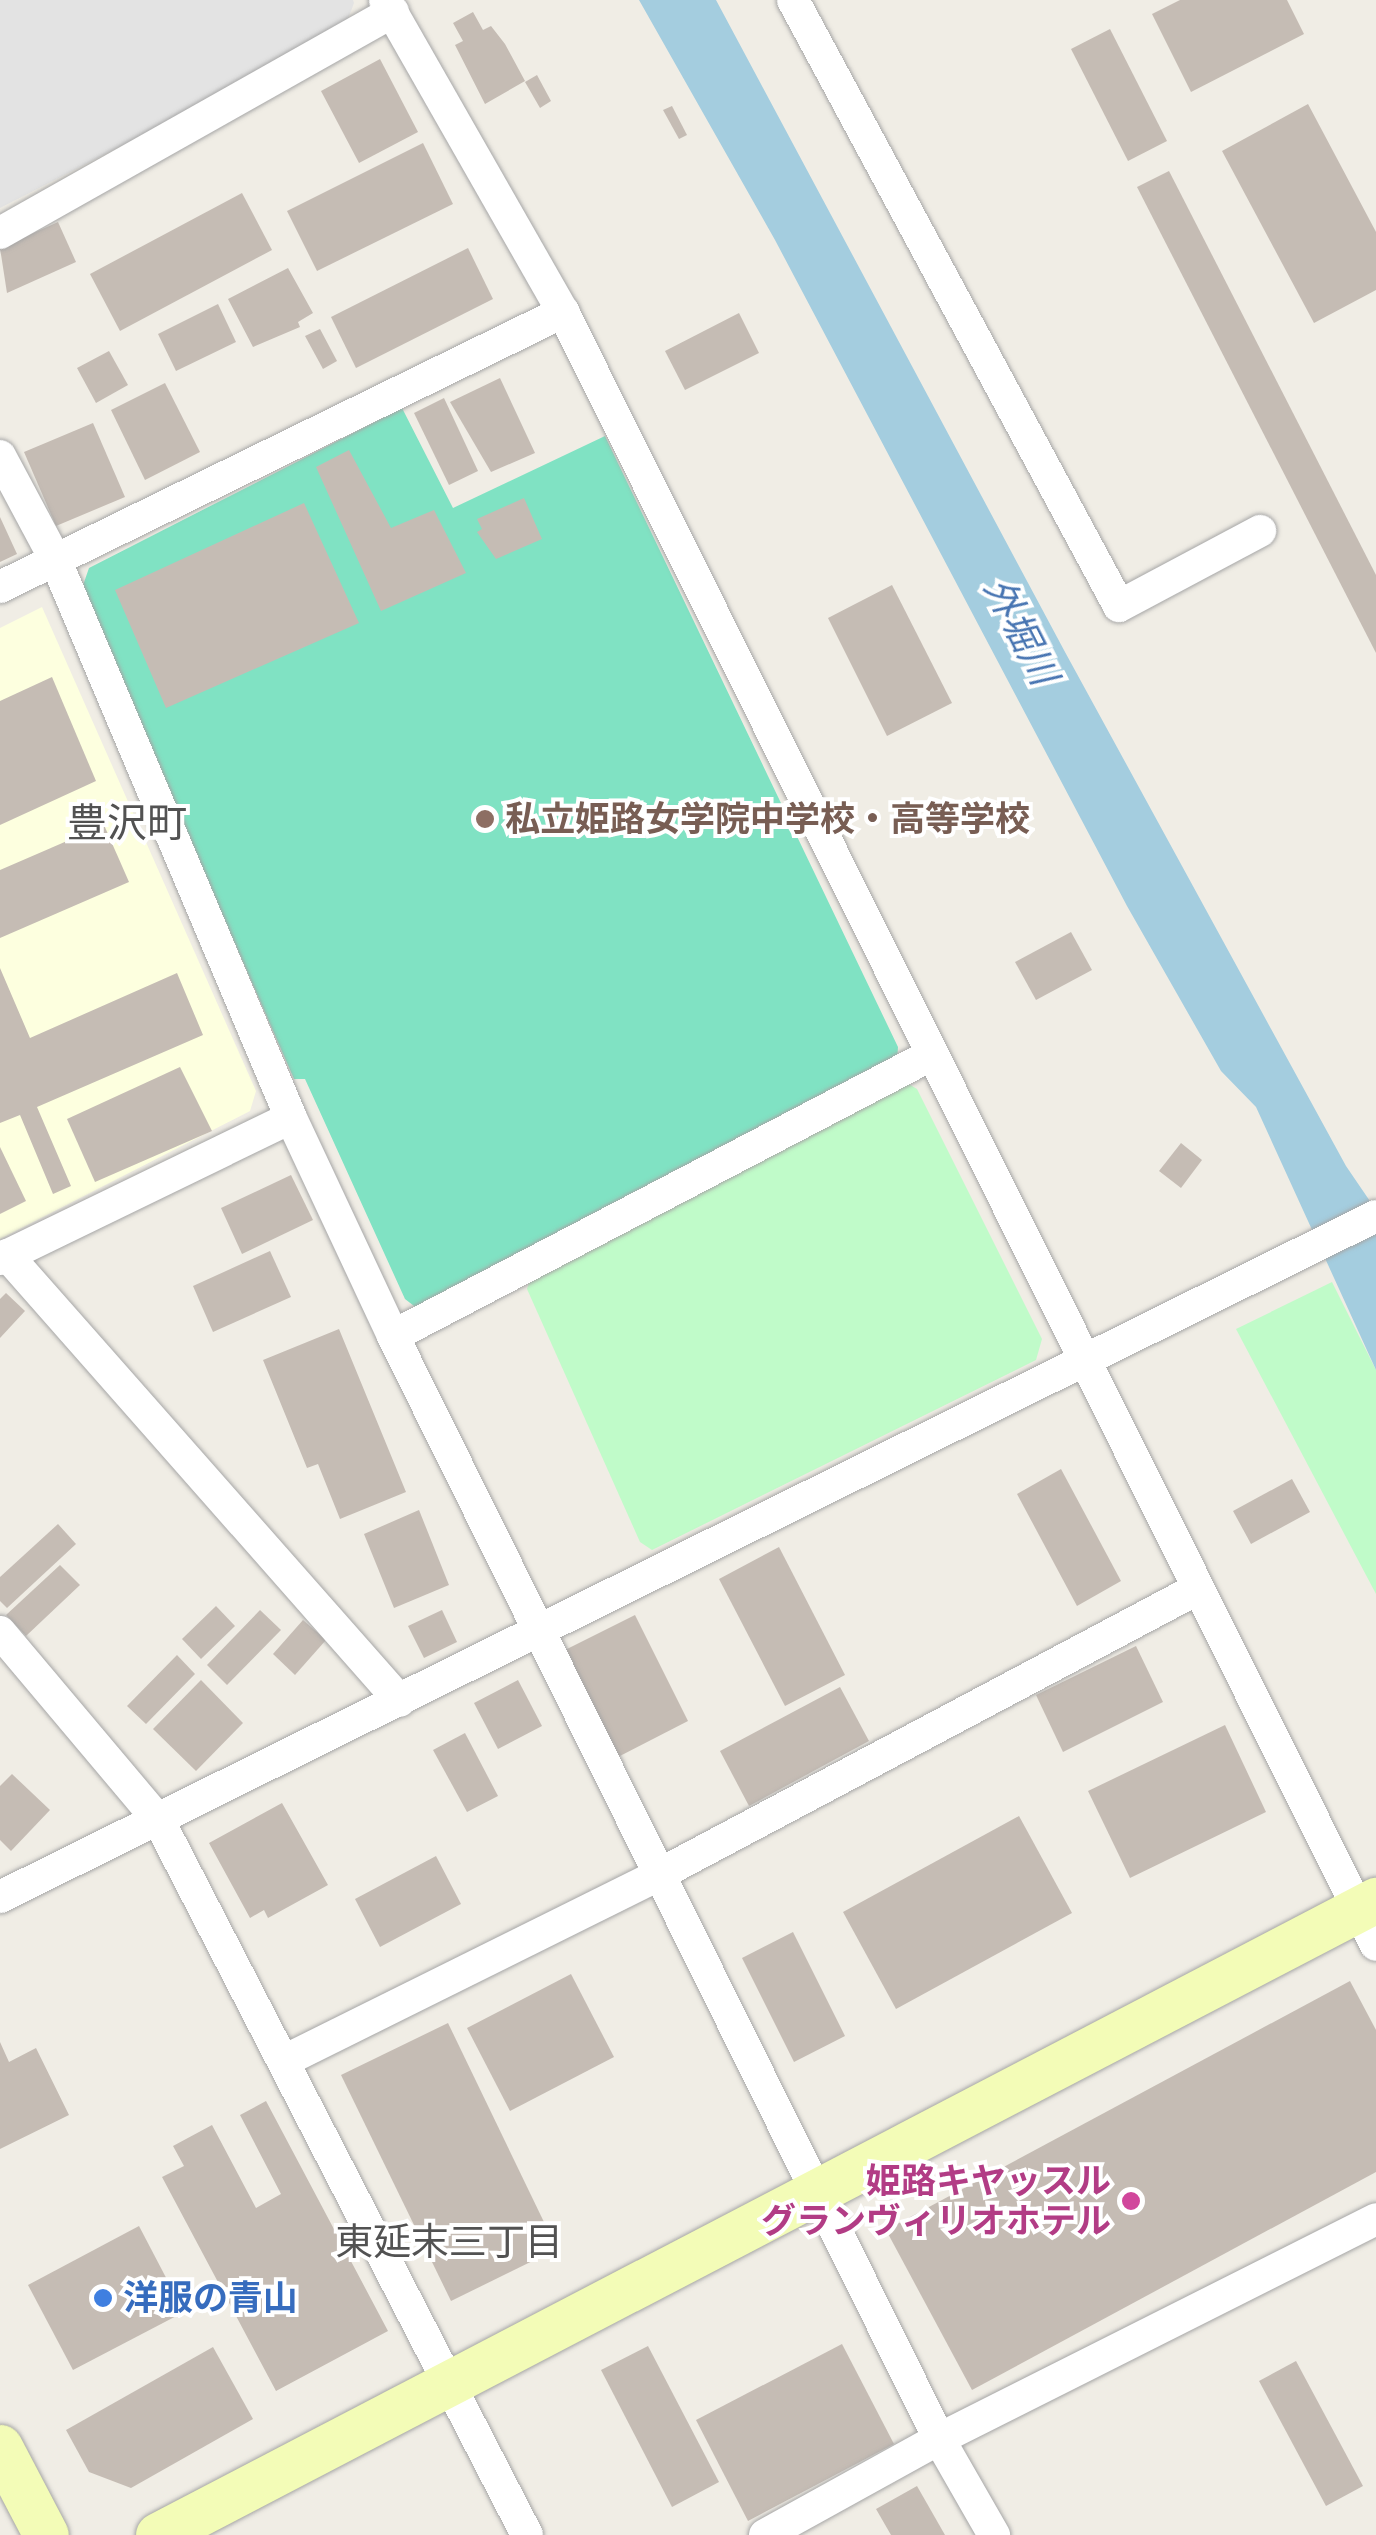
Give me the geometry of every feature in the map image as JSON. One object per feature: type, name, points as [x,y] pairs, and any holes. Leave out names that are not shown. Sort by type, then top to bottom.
[{"type":"street","points":[[793,0],[1119,606],[1260,531]]},
{"type":"street","points":[[0,233],[389,6],[563,312],[928,1056],[1197,1589],[1370,1919],[817,2194],[158,2535]]},
{"type":"street","points":[[0,587],[563,312]]},
{"type":"street","points":[[0,456],[55,559],[291,1118],[394,1336],[939,2439],[994,2535]]},
{"type":"street","points":[[394,1336],[928,1056]]},
{"type":"street","points":[[291,1118],[3,1257],[400,1701]]},
{"type":"street","points":[[0,1898],[1376,1216]]},
{"type":"street","points":[[284,2061],[658,1874],[1197,1589]]},
{"type":"street","points":[[0,1632],[160,1821],[527,2535]]},
{"type":"street","points":[[765,2535],[939,2439],[1376,2219]]},
{"type":"street","points":[[0,2447],[46,2535]]},
{"type":"shaded area","points":[[0,0],[354,3],[343,32],[0,208]]},
{"type":"shaded area","points":[[42,607],[256,1091],[250,1111],[0,1239],[0,628]]},
{"type":"green space","name":"私立姫路女学院中学校・高等学校","points":[[402,408],[453,508],[605,436],[898,1047],[897,1062],[418,1309],[405,1299],[305,1079],[294,1079],[81,591],[89,568]]},
{"type":"green space","points":[[907,1083],[917,1089],[1042,1339],[1036,1360],[652,1550],[640,1542],[527,1289],[532,1274]]},
{"type":"green space","points":[[1332,1282],[1376,1370],[1376,1594],[1236,1329]]},
{"type":"water","name":"外堀川","points":[[639,0],[716,0],[1065,652],[1346,1166],[1376,1210],[1376,1370],[1256,1107],[1221,1071],[1127,906],[775,240]]},
{"type":"building","points":[[1180,0],[1287,0],[1304,34],[1191,92],[1152,14]]},
{"type":"building","points":[[473,12],[483,30],[491,26],[505,44],[525,81],[485,104],[455,45],[463,41],[453,23]]},
{"type":"building","points":[[1110,29],[1167,141],[1128,161],[1071,49]]},
{"type":"building","points":[[380,59],[418,132],[359,163],[321,91]]},
{"type":"building","points":[[537,75],[551,101],[540,108],[525,82]]},
{"type":"building","points":[[1308,104],[1376,232],[1376,290],[1314,323],[1222,151]]},
{"type":"building","points":[[672,106],[687,135],[679,139],[663,110]]},
{"type":"building","points":[[423,143],[453,204],[317,271],[287,211]]},
{"type":"building","points":[[1169,171],[1376,575],[1376,653],[1137,187]]},
{"type":"building","points":[[242,193],[272,250],[120,331],[90,274]]},
{"type":"building","points":[[58,222],[76,262],[7,293],[0,248]]},
{"type":"building","points":[[468,248],[493,299],[356,368],[331,317]]},
{"type":"building","points":[[288,268],[313,313],[298,322],[300,327],[253,347],[228,299]]},
{"type":"building","points":[[218,304],[236,342],[176,371],[158,334]]},
{"type":"building","points":[[739,313],[759,353],[685,390],[665,351]]},
{"type":"building","points":[[320,329],[337,361],[323,369],[305,336]]},
{"type":"building","points":[[109,351],[128,385],[96,403],[77,368]]},
{"type":"building","points":[[500,378],[535,453],[491,472],[450,402]]},
{"type":"building","points":[[165,383],[200,452],[145,480],[111,410]]},
{"type":"building","points":[[444,398],[478,471],[449,485],[414,413]]},
{"type":"building","points":[[93,423],[125,497],[56,526],[24,452]]},
{"type":"building","points":[[349,450],[391,528],[434,510],[466,573],[381,611],[316,467]]},
{"type":"building","points":[[524,498],[542,539],[496,559],[477,532],[482,529],[477,519]]},
{"type":"building","points":[[304,503],[359,623],[166,708],[115,590]]},
{"type":"building","points":[[0,517],[17,554],[0,562]]},
{"type":"building","points":[[892,585],[952,703],[887,736],[828,618]]},
{"type":"building","points":[[52,677],[96,781],[0,825],[0,701]]},
{"type":"building","points":[[104,825],[129,882],[0,938],[0,870]]},
{"type":"building","points":[[1071,932],[1092,970],[1036,1000],[1015,962]]},
{"type":"building","points":[[0,968],[30,1038],[177,973],[203,1035],[37,1107],[71,1186],[53,1194],[20,1115],[0,1123]]},
{"type":"building","points":[[180,1067],[212,1131],[95,1182],[67,1119]]},
{"type":"building","points":[[1181,1143],[1202,1160],[1181,1188],[1159,1171]]},
{"type":"building","points":[[0,1147],[26,1201],[0,1214]]},
{"type":"building","points":[[291,1175],[313,1220],[242,1254],[221,1208]]},
{"type":"building","points":[[270,1251],[291,1297],[213,1332],[193,1286]]},
{"type":"building","points":[[6,1293],[25,1311],[0,1338],[0,1299]]},
{"type":"building","points":[[339,1329],[406,1492],[340,1519],[318,1464],[307,1468],[263,1360]]},
{"type":"building","points":[[1061,1469],[1121,1581],[1077,1606],[1017,1494]]},
{"type":"building","points":[[1292,1479],[1310,1512],[1251,1544],[1233,1511]]},
{"type":"building","points":[[419,1510],[449,1585],[394,1608],[364,1534]]},
{"type":"building","points":[[58,1524],[76,1544],[7,1608],[0,1601],[0,1577]]},
{"type":"building","points":[[779,1547],[845,1675],[785,1706],[719,1579]]},
{"type":"building","points":[[60,1565],[80,1585],[26,1636],[6,1615]]},
{"type":"building","points":[[216,1606],[235,1626],[201,1659],[182,1639]]},
{"type":"building","points":[[260,1610],[281,1630],[227,1685],[207,1665]]},
{"type":"building","points":[[442,1610],[457,1642],[424,1658],[408,1626]]},
{"type":"building","points":[[635,1615],[688,1721],[616,1758],[563,1651]]},
{"type":"building","points":[[303,1620],[326,1640],[295,1675],[273,1654]]},
{"type":"building","points":[[1136,1646],[1163,1702],[1063,1752],[1036,1695]]},
{"type":"building","points":[[177,1655],[195,1674],[146,1724],[127,1706]]},
{"type":"building","points":[[201,1680],[243,1723],[196,1771],[153,1729]]},
{"type":"building","points":[[518,1680],[542,1726],[498,1749],[474,1703]]},
{"type":"building","points":[[840,1687],[869,1741],[749,1806],[720,1751]]},
{"type":"building","points":[[1225,1725],[1266,1812],[1130,1878],[1088,1791]]},
{"type":"building","points":[[465,1733],[498,1796],[467,1812],[433,1750]]},
{"type":"building","points":[[12,1774],[50,1810],[11,1851],[0,1840],[0,1786]]},
{"type":"building","points":[[282,1803],[328,1885],[268,1918],[264,1910],[250,1918],[209,1843]]},
{"type":"building","points":[[1019,1816],[1072,1913],[896,2009],[843,1912]]},
{"type":"building","points":[[436,1856],[461,1904],[380,1947],[355,1899]]},
{"type":"building","points":[[793,1932],[845,2036],[794,2062],[742,1958]]},
{"type":"building","points":[[571,1974],[614,2057],[510,2111],[467,2028]]},
{"type":"building","name":"姫路キヤッスル グランヴィリオホテル","points":[[1350,1981],[1376,2030],[1376,2172],[972,2390],[886,2230]]},
{"type":"building","points":[[448,2023],[557,2249],[451,2301],[341,2075]]},
{"type":"building","points":[[0,2042],[9,2062],[36,2048],[69,2115],[0,2149]]},
{"type":"building","points":[[266,2101],[388,2331],[276,2391],[162,2177],[184,2166],[173,2146],[212,2125],[256,2208],[281,2194],[240,2115]]},
{"type":"building","points":[[139,2226],[184,2312],[73,2370],[28,2285]]},
{"type":"building","points":[[842,2344],[894,2444],[748,2521],[696,2420]]},
{"type":"building","points":[[648,2346],[719,2482],[672,2507],[601,2370]]},
{"type":"building","points":[[213,2347],[253,2419],[131,2488],[89,2472],[66,2430]]},
{"type":"building","points":[[1296,2361],[1363,2486],[1326,2506],[1259,2381]]},
{"type":"building","points":[[917,2486],[945,2535],[891,2535],[876,2509]]},
{"type":"place","name":"私立姫路女学院中学校・高等学校","points":[[485,819]]},
{"type":"place","name":"姫路キヤッスル グランヴィリオホテル","points":[[1131,2201]]},
{"type":"place","name":"洋服の青山","points":[[103,2298]]},
{"type":"district","name":"豊沢町","points":[[127,823]]},
{"type":"district","name":"東延末三丁目","points":[[449,2242]]}]
